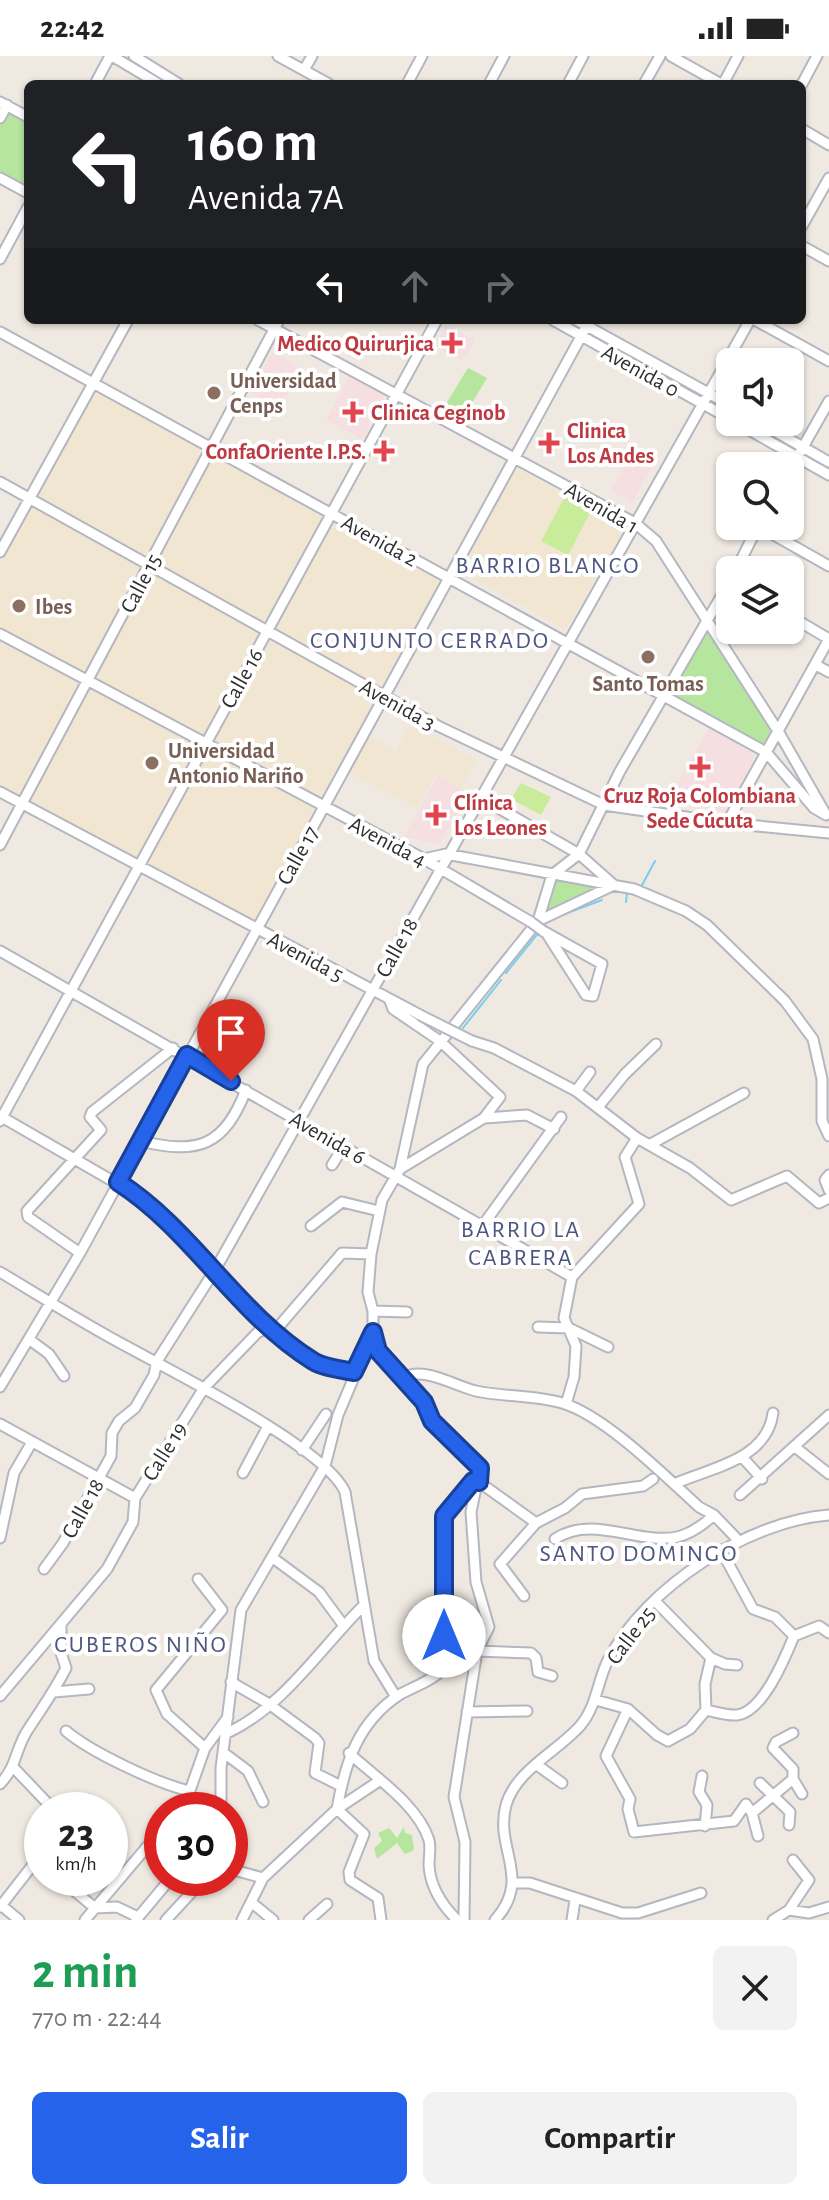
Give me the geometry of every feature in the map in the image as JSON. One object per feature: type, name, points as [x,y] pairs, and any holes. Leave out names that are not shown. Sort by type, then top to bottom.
[{"type":"street","points":[[97,80],[111,56],[152,80]]},
{"type":"street","points":[[134,56],[173,80]]},
{"type":"street","points":[[278,56],[322,80]]},
{"type":"street","points":[[304,70],[312,56]]},
{"type":"street","points":[[409,80],[422,56]]},
{"type":"street","points":[[491,80],[504,56]]},
{"type":"street","points":[[570,80],[583,56]]},
{"type":"street","points":[[646,80],[660,56]]},
{"type":"street","points":[[671,56],[715,80]]},
{"type":"street","points":[[724,80],[738,56]]},
{"type":"street","points":[[804,80],[817,56]]},
{"type":"street","points":[[0,118],[3,104],[24,115]]},
{"type":"street","points":[[806,131],[829,145]]},
{"type":"street","points":[[0,178],[24,191]]},
{"type":"street","points":[[806,219],[829,178]]},
{"type":"street","points":[[0,259],[24,214]]},
{"type":"street","points":[[806,248],[829,261]]},
{"type":"street","points":[[0,552],[126,324]]},
{"type":"street","name":"Avenida 1","points":[[276,324],[396,394],[635,523],[656,541],[778,731],[828,817]]},
{"type":"street","name":"Calle 15","points":[[0,845],[276,324]]},
{"type":"street","name":"Calle 16","points":[[1,1118],[435,324]]},
{"type":"street","name":"Avenida 0","points":[[560,324],[716,412]]},
{"type":"street","name":"Calle 17","points":[[0,1387],[80,1253],[588,324]]},
{"type":"street","name":"Avenida 0","points":[[591,324],[716,397]]},
{"type":"street","name":"Calle 18","points":[[44,1569],[63,1543],[111,1456],[112,1433],[135,1408],[154,1375],[157,1361],[215,1270],[446,854],[750,324]]},
{"type":"street","points":[[760,324],[829,361]]},
{"type":"street","name":"Avenida 2","points":[[0,332],[766,752],[814,808],[828,817]]},
{"type":"street","points":[[800,452],[829,401]]},
{"type":"street","name":"Avenida 0","points":[[759,436],[788,452]]},
{"type":"street","points":[[783,436],[829,462]]},
{"type":"street","name":"Avenida 0","points":[[804,461],[829,475]]},
{"type":"street","name":"Avenida 3","points":[[0,482],[501,759],[604,805],[727,823],[829,833]]},
{"type":"street","points":[[783,540],[829,566]]},
{"type":"street","points":[[540,927],[552,875],[579,854],[663,695],[716,607]]},
{"type":"street","points":[[727,823],[829,639],[804,624]]},
{"type":"street","name":"Avenida 4","points":[[0,634],[424,859],[540,927],[602,964],[595,993],[588,996],[540,927]]},
{"type":"street","points":[[816,665],[829,672]]},
{"type":"street","name":"Avenida 5","points":[[0,792],[371,992],[576,1091],[637,1138],[690,1168],[731,1200],[787,1176],[819,1203],[829,1198]]},
{"type":"street","points":[[479,797],[579,854],[614,885]]},
{"type":"street","points":[[424,859],[446,854],[614,885],[650,894],[707,925],[785,1001],[816,1046],[822,1079],[822,1121],[829,1134]]},
{"type":"street","points":[[464,1920],[465,1842],[454,1797],[477,1651],[489,1627],[476,1582],[471,1512],[480,1468],[432,1421],[424,1402],[378,1351],[368,1292],[371,1254],[379,1211],[398,1172],[423,1064],[540,927],[614,885]]},
{"type":"street","name":"Avenida 6","points":[[0,951],[344,1146],[398,1172],[572,1277]]},
{"type":"street","points":[[390,1001],[393,1009],[440,1041],[497,1091],[499,1101],[484,1118],[398,1172]]},
{"type":"street","points":[[599,1106],[625,1074],[656,1044]]},
{"type":"street","points":[[80,1253],[28,1217],[27,1211],[101,1130],[90,1117],[92,1112],[173,1048]]},
{"type":"street","points":[[576,1091],[590,1072]]},
{"type":"street","points":[[140,1141],[169,1148],[193,1146],[215,1137],[232,1122],[246,1090]]},
{"type":"street","points":[[649,1145],[744,1093]]},
{"type":"street","points":[[484,1118],[527,1115],[554,1129]]},
{"type":"street","points":[[483,1225],[561,1117]]},
{"type":"street","points":[[1,1118],[149,1202],[269,1328],[315,1363],[354,1372]]},
{"type":"street","points":[[566,1404],[574,1377],[576,1346],[564,1318],[572,1277],[639,1204],[625,1157],[637,1138]]},
{"type":"street","points":[[332,1165],[344,1146]]},
{"type":"street","points":[[829,1175],[825,1180],[829,1190]]},
{"type":"street","points":[[311,1226],[342,1202],[379,1211]]},
{"type":"street","name":"Calle 19","points":[[0,1696],[107,1569],[133,1522],[135,1498],[204,1388],[258,1332],[280,1325],[342,1253],[371,1254]]},
{"type":"street","points":[[0,1272],[204,1388],[302,1450],[339,1478],[345,1492],[362,1607],[374,1661],[396,1697]]},
{"type":"street","points":[[373,1311],[407,1312]]},
{"type":"street","points":[[538,1327],[569,1328],[608,1347]]},
{"type":"street","points":[[222,1792],[231,1682],[241,1610],[325,1466],[354,1372],[373,1332]]},
{"type":"street","points":[[30,1340],[49,1354],[64,1376]]},
{"type":"street","points":[[410,1375],[425,1375],[476,1391],[566,1404],[610,1429],[714,1515],[738,1540]]},
{"type":"street","points":[[674,1484],[743,1458],[770,1431],[773,1413]]},
{"type":"street","points":[[302,1450],[326,1414]]},
{"type":"street","points":[[740,1495],[762,1479],[829,1415]]},
{"type":"street","points":[[0,1424],[135,1498]]},
{"type":"street","points":[[243,1473],[267,1428]]},
{"type":"street","points":[[0,1538],[14,1473],[32,1442]]},
{"type":"street","points":[[795,1447],[829,1474]]},
{"type":"street","points":[[743,1458],[762,1479]]},
{"type":"street","points":[[524,1596],[500,1564],[536,1523],[565,1508],[582,1494],[643,1486],[653,1479]]},
{"type":"street","points":[[337,1809],[349,1753],[367,1725],[396,1697],[443,1669],[444,1516],[473,1481],[479,1482],[536,1523]]},
{"type":"street","points":[[555,1539],[575,1531],[618,1529],[677,1537],[714,1515]]},
{"type":"street","name":"Calle 25","points":[[514,1883],[506,1807],[515,1787],[579,1727],[596,1700],[609,1658],[655,1601],[738,1540],[807,1516],[829,1515]]},
{"type":"street","points":[[721,1550],[753,1609],[775,1617],[794,1636]]},
{"type":"street","points":[[273,1558],[319,1592],[344,1626]]},
{"type":"street","points":[[198,1579],[222,1610]]},
{"type":"street","points":[[655,1601],[711,1658],[737,1665]]},
{"type":"street","points":[[227,1733],[244,1726],[286,1691],[362,1607]]},
{"type":"street","points":[[222,1610],[241,1610]]},
{"type":"street","points":[[205,1748],[167,1714],[156,1690],[222,1610]]},
{"type":"street","points":[[0,1784],[14,1768],[20,1745],[66,1668],[61,1653],[61,1625]]},
{"type":"street","points":[[706,1710],[738,1715],[748,1712],[775,1677],[794,1636],[819,1626],[829,1633]]},
{"type":"street","points":[[477,1651],[531,1653],[536,1658],[538,1672],[552,1676]]},
{"type":"street","points":[[596,1700],[628,1709],[668,1741],[690,1729],[706,1710],[705,1684],[711,1658]]},
{"type":"street","points":[[231,1682],[269,1704],[318,1741],[315,1773],[341,1786]]},
{"type":"street","points":[[54,1692],[89,1689]]},
{"type":"street","points":[[628,1709],[606,1756],[631,1801],[628,1809],[634,1832],[734,1821],[746,1804],[752,1813],[758,1836]]},
{"type":"street","points":[[467,1712],[527,1711]]},
{"type":"street","points":[[66,1731],[88,1748],[165,1785],[189,1791],[205,1748],[228,1717]]},
{"type":"street","points":[[793,1733],[776,1742],[773,1748],[793,1769],[793,1779],[802,1794]]},
{"type":"street","points":[[224,1753],[248,1771],[263,1802]]},
{"type":"street","points":[[349,1753],[422,1825],[430,1842],[429,1870],[435,1890],[444,1907],[457,1920]]},
{"type":"street","points":[[537,1765],[562,1783]]},
{"type":"street","points":[[14,1768],[37,1792]]},
{"type":"street","points":[[702,1776],[699,1792],[707,1805],[705,1826]]},
{"type":"street","points":[[752,1813],[793,1779]]},
{"type":"street","points":[[242,1920],[263,1878],[337,1809],[379,1781]]},
{"type":"street","points":[[760,1783],[792,1815],[789,1825]]},
{"type":"street","points":[[337,1809],[364,1834],[349,1872],[350,1880],[378,1898],[381,1920]]},
{"type":"street","points":[[85,1920],[144,1850]]},
{"type":"street","points":[[773,1920],[789,1910],[809,1880],[793,1860]]},
{"type":"street","points":[[248,1874],[263,1878]]},
{"type":"street","points":[[19,1920],[0,1906],[24,1878]]},
{"type":"street","points":[[495,1920],[511,1897],[514,1883],[530,1883],[604,1910],[638,1913],[701,1893]]},
{"type":"street","points":[[81,1896],[95,1908],[117,1907],[137,1918],[155,1896]]},
{"type":"street","points":[[166,1920],[188,1896]]},
{"type":"street","points":[[572,1920],[575,1900]]},
{"type":"street","points":[[251,1902],[273,1920]]},
{"type":"street","points":[[309,1920],[327,1904]]},
{"type":"street","points":[[789,1910],[809,1913],[829,1907]]},
{"type":"street","points":[[604,1910],[612,1920]]},
{"type":"shaded area","points":[[446,325],[475,340],[463,361],[434,346]]},
{"type":"shaded area","points":[[272,352],[302,369],[280,408],[251,393]]},
{"type":"shaded area","name":"Clinica Ceginob","points":[[349,377],[385,396],[362,439],[326,420]]},
{"type":"shaded area","points":[[97,384],[444,577],[254,927],[0,788],[0,561]]},
{"type":"shaded area","points":[[632,453],[653,465],[632,503],[610,491]]},
{"type":"shaded area","points":[[515,467],[625,527],[566,630],[460,571]]},
{"type":"shaded area","points":[[409,725],[476,759],[461,788],[437,773],[417,807],[347,772],[367,735],[396,752]]},
{"type":"shaded area","points":[[709,727],[755,755],[727,813],[696,805],[667,804]]},
{"type":"shaded area","name":"Clínica Los Leones","points":[[438,775],[468,793],[440,844],[404,837]]},
{"type":"green space","points":[[8,107],[24,117],[24,185],[0,173],[0,123]]},
{"type":"green space","points":[[468,368],[487,378],[460,423],[441,412]]},
{"type":"green space","points":[[566,495],[592,509],[568,555],[541,541]]},
{"type":"green space","points":[[708,629],[775,732],[764,750],[670,693]]},
{"type":"green space","points":[[521,783],[551,797],[541,815],[511,799]]},
{"type":"green space","points":[[556,880],[604,887],[541,918]]},
{"type":"green space","points":[[404,1827],[405,1833],[412,1835],[414,1850],[405,1854],[397,1843],[377,1859],[374,1848],[382,1841],[378,1833],[389,1828],[397,1838]]},
{"type":"waterway","points":[[641,887],[655,861]]},
{"type":"waterway","points":[[626,902],[627,892]]},
{"type":"waterway","points":[[562,915],[602,900]]},
{"type":"waterway","points":[[506,973],[539,932]]},
{"type":"waterway","points":[[463,1028],[501,980]]},
{"type":"place","name":"Medico Quirurjica","points":[[452,343]]},
{"type":"place","name":"Universidad Cenps","points":[[214,393]]},
{"type":"place","name":"Clinica Ceginob","points":[[353,412]]},
{"type":"place","name":"Clinica Los Andes","points":[[549,443]]},
{"type":"place","name":"ConfaOriente I.P.S.","points":[[384,451]]},
{"type":"place","name":"Ibes","points":[[19,606]]},
{"type":"place","name":"Santo Tomas","points":[[648,657]]},
{"type":"place","name":"Universidad Antonio Nariño","points":[[152,763]]},
{"type":"place","name":"Cruz Roja Colombiana Sede Cúcuta","points":[[700,767]]},
{"type":"place","name":"Clínica Los Leones","points":[[436,815]]},
{"type":"district","name":"BARRIO BLANCO","points":[[548,565]]},
{"type":"district","name":"CONJUNTO CERRADO","points":[[430,640]]},
{"type":"district","name":"BARRIO LA CABRERA","points":[[521,1243]]},
{"type":"district","name":"SANTO DOMINGO","points":[[639,1553]]},
{"type":"district","name":"CUBEROS NIÑO","points":[[141,1644]]},
{"type":"route","points":[[231,1081],[187,1055],[118,1182],[149,1202],[269,1328],[315,1363],[354,1372],[373,1332],[378,1351],[424,1402],[432,1421],[480,1468],[479,1482],[473,1481],[444,1516],[444,1636]]}]
